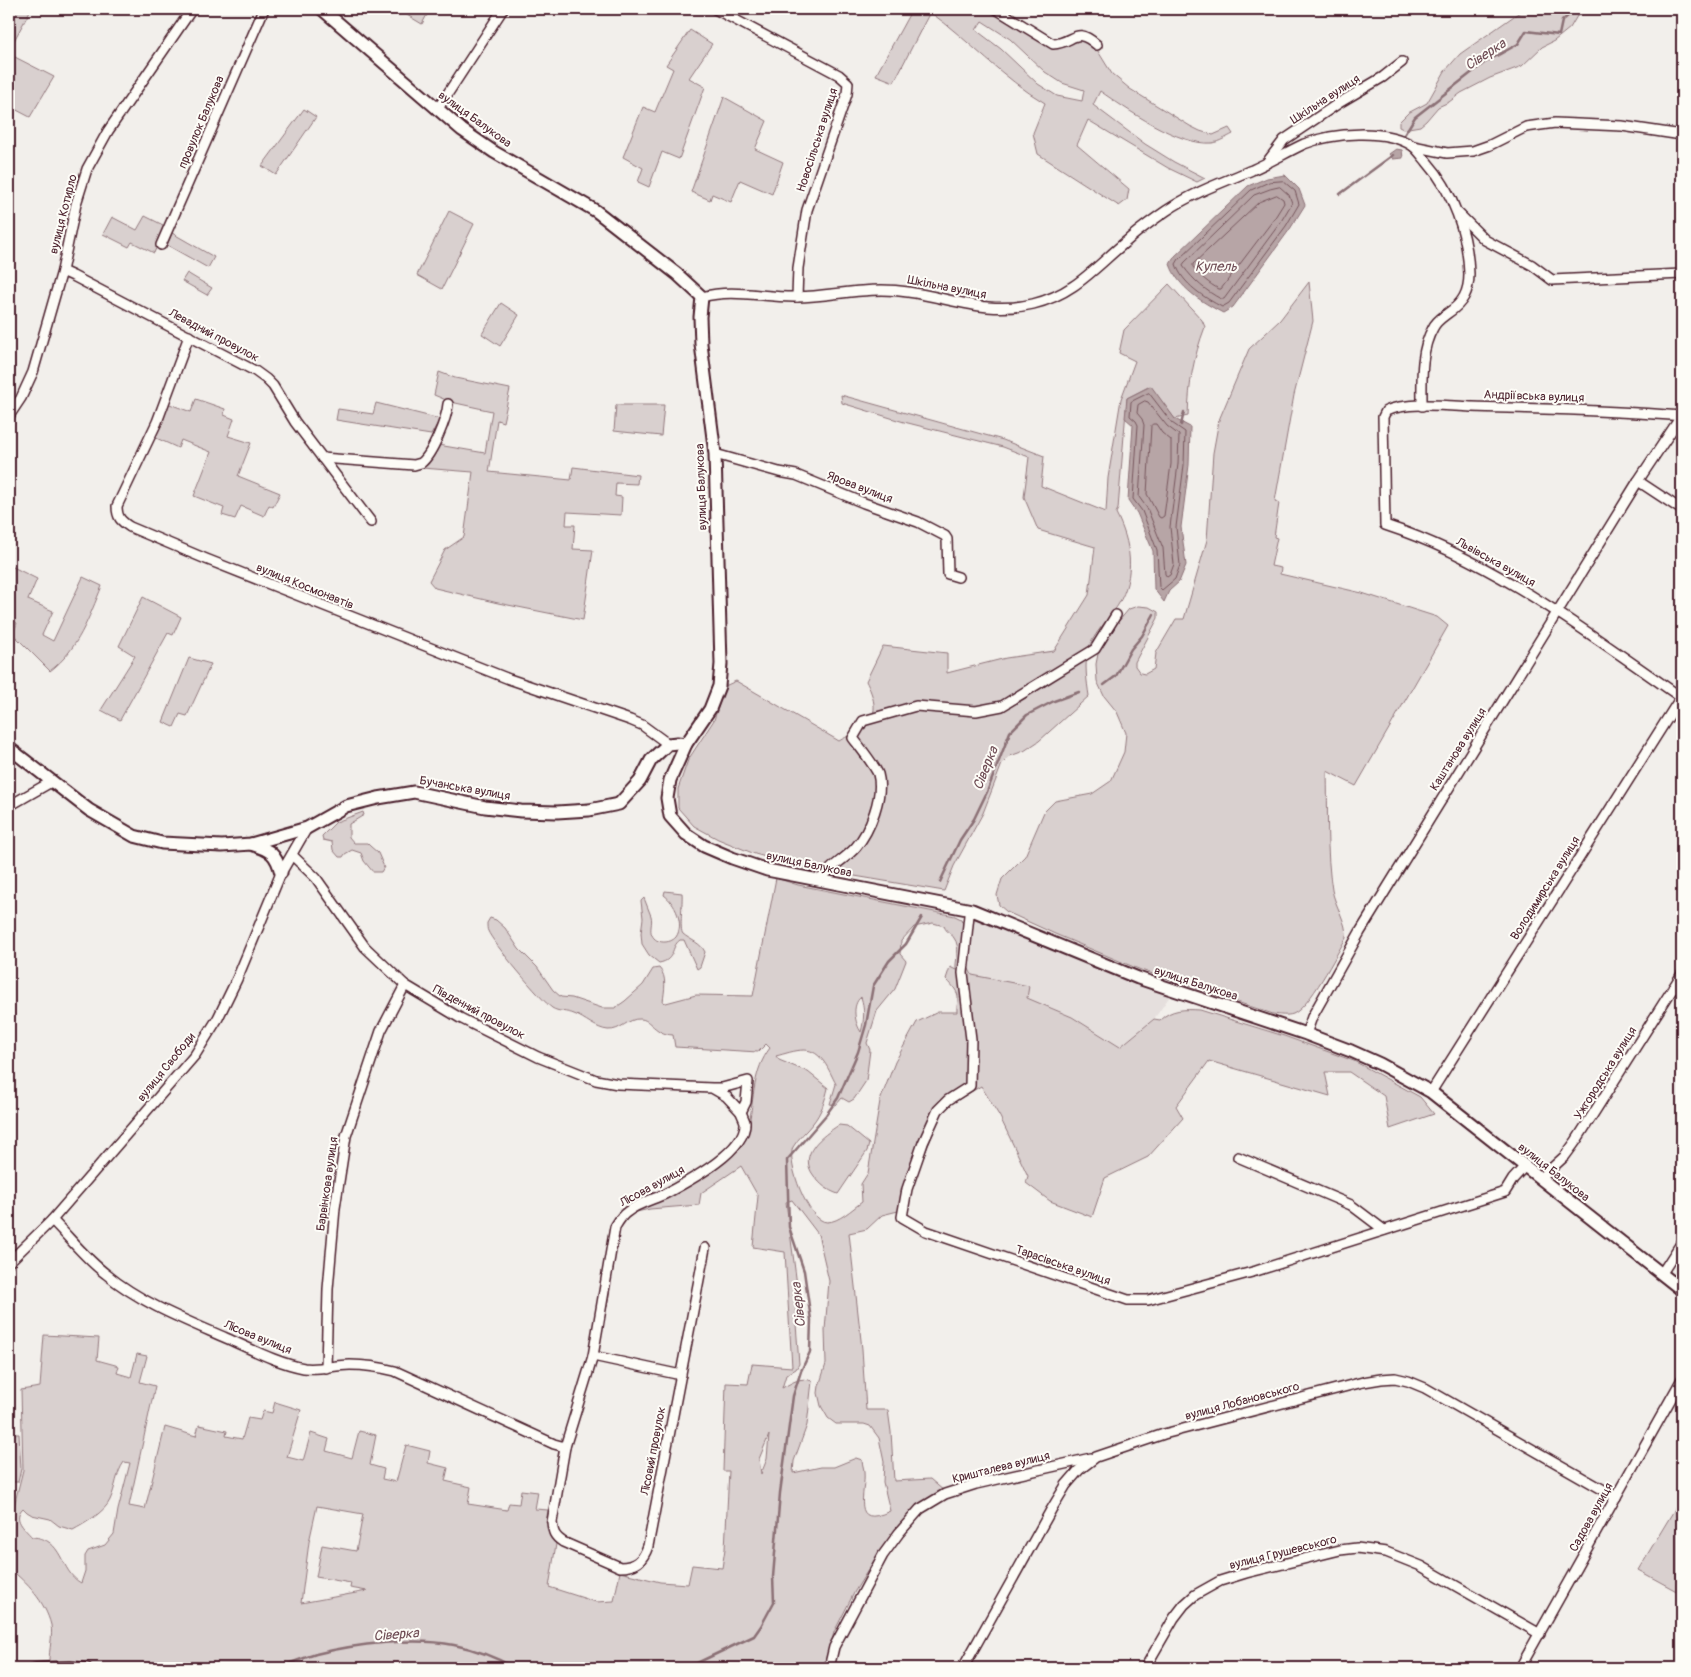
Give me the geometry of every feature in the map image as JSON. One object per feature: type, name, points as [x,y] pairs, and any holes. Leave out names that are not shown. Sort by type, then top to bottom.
[{"type":"main road","name":"вулиця Балукова","points":[[322,9],[437,110],[494,152],[596,211],[677,274],[702,297],[700,317],[702,344],[715,454],[721,664],[719,686],[710,709],[686,744],[670,780],[667,798],[670,816],[686,834],[704,846],[767,870],[972,910],[1138,978],[1343,1047],[1380,1064],[1431,1092],[1682,1290]]},
{"type":"main road","points":[[668,744],[677,742],[686,744]]},
{"type":"main road","name":"Бучанська вулиця","points":[[9,748],[89,810],[134,836],[162,843],[222,846],[251,844],[307,828],[346,806],[414,792],[486,807],[521,811],[557,812],[589,810],[619,804],[640,781],[651,760],[668,744]]},
{"type":"main road","points":[[251,844],[272,853],[278,860],[281,874]]},
{"type":"street","name":"вулиця Котирло","points":[[9,416],[21,398],[33,372],[62,272],[76,204],[87,169],[108,131],[192,9]]},
{"type":"street","name":"провулок Балукова","points":[[161,245],[264,9]]},
{"type":"street","points":[[437,110],[503,9]]},
{"type":"street","name":"Новосільська вулиця","points":[[715,9],[839,75],[848,83],[847,94],[807,210],[798,268],[797,297]]},
{"type":"street","points":[[996,9],[1053,44],[1083,35],[1090,38],[1097,45]]},
{"type":"street","name":"Шкільна вулиця","points":[[1266,163],[1284,140],[1339,103],[1383,77],[1402,62]]},
{"type":"street","points":[[1413,146],[1447,154],[1472,151],[1490,145],[1526,127],[1555,123],[1622,126],[1682,135]]},
{"type":"street","name":"Шкільна вулиця","points":[[702,297],[724,292],[797,297],[879,289],[906,292],[984,308],[1006,309],[1033,304],[1056,297],[1076,285],[1128,239],[1168,210],[1198,193],[1322,138],[1370,134],[1395,139],[1413,146],[1436,172],[1458,213],[1466,251],[1469,274],[1468,292],[1462,302],[1441,318],[1433,327],[1423,366],[1422,406]]},
{"type":"street","points":[[1458,213],[1485,240],[1532,265],[1552,280],[1682,274]]},
{"type":"street","name":"Левадний провулок","points":[[62,272],[189,336],[255,371],[266,379],[273,386],[295,422],[371,522]]},
{"type":"street","name":"вулиця Космонавтів","points":[[189,336],[157,422],[117,506],[117,515],[122,522],[206,559],[508,680],[630,720],[642,725],[668,744]]},
{"type":"street","points":[[322,458],[420,463],[428,454],[445,421],[448,404]]},
{"type":"street","name":"Андріївська вулиця","points":[[1386,411],[1398,407],[1422,406],[1682,415]]},
{"type":"street","name":"Львівська вулиця","points":[[1386,411],[1383,417],[1385,525],[1419,536],[1483,566],[1558,611],[1682,698]]},
{"type":"street","name":"Каштанова вулиця","points":[[1306,1034],[1312,1017],[1360,932],[1638,481],[1682,415]]},
{"type":"street","name":"Ярова вулиця","points":[[715,454],[796,475],[864,503],[918,522],[945,536],[947,539],[948,574],[958,577]]},
{"type":"street","points":[[1638,481],[1682,510]]},
{"type":"street","points":[[820,881],[825,872],[856,848],[871,823],[879,793],[878,773],[853,738],[864,721],[916,706],[976,711],[1002,706],[1095,649],[1116,615]]},
{"type":"street","name":"Володимирська вулиця","points":[[1431,1092],[1682,698]]},
{"type":"street","points":[[9,806],[51,782]]},
{"type":"street","name":"вулиця Свободи","points":[[9,1262],[52,1220],[194,1055],[222,1010],[281,874],[307,828]]},
{"type":"street","name":"Південний провулок","points":[[292,855],[316,878],[365,947],[404,985],[460,1018],[538,1057],[596,1080],[618,1084],[712,1088],[722,1088],[748,1081],[746,1102],[740,1112]]},
{"type":"street","name":"Тарасівська вулиця","points":[[972,910],[969,915],[963,973],[971,1039],[970,1086],[948,1100],[938,1110],[923,1143],[907,1189],[902,1218],[926,1231],[1128,1300],[1148,1300],[1256,1271],[1505,1192],[1513,1179],[1525,1166]]},
{"type":"street","name":"Ужгородська вулиця","points":[[1540,1179],[1565,1156],[1576,1141],[1682,974]]},
{"type":"street","name":"Барвінкова вулиця","points":[[326,1368],[328,1288],[335,1208],[346,1136],[381,1031],[404,985]]},
{"type":"street","points":[[712,1088],[726,1096],[740,1112]]},
{"type":"street","name":"Лісова вулиця","points":[[553,1532],[552,1522],[565,1447],[593,1356],[615,1227],[625,1212],[663,1195],[701,1174],[725,1155],[742,1135],[745,1122],[740,1112]]},
{"type":"street","points":[[1238,1157],[1351,1205],[1384,1230]]},
{"type":"street","name":"Лісова вулиця","points":[[52,1220],[105,1274],[133,1294],[286,1364],[306,1368],[348,1365],[374,1366],[395,1371],[554,1444],[565,1447]]},
{"type":"street","points":[[1662,1273],[1682,1242]]},
{"type":"street","name":"Лісовий провулок","points":[[553,1532],[555,1537],[563,1542],[620,1567],[630,1567],[645,1555],[705,1248]]},
{"type":"street","points":[[593,1356],[681,1375]]},
{"type":"street","name":"вулиця Лобановського","points":[[963,1668],[1066,1485],[1079,1470],[1096,1457],[1200,1424],[1363,1382],[1395,1378],[1424,1388],[1616,1497]]},
{"type":"street","name":"Садова вулиця","points":[[1520,1668],[1682,1379]]},
{"type":"street","name":"Кришталева вулиця","points":[[829,1668],[834,1647],[883,1555],[920,1509],[945,1494],[976,1484],[1096,1457]]},
{"type":"street","name":"вулиця Грушевського","points":[[1145,1668],[1174,1618],[1195,1595],[1220,1582],[1246,1573],[1340,1550],[1357,1548],[1386,1552],[1421,1566],[1540,1634]]},
{"type":"street","points":[[35,1668],[70,1666],[87,1668]]},
{"type":"shaded area","points":[[9,9],[31,9],[9,50]]},
{"type":"shaded area","points":[[410,9],[430,9],[422,24],[407,15]]},
{"type":"shaded area","points":[[912,9],[991,9],[1048,44],[1082,38],[1096,48],[1112,74],[1130,89],[1200,131],[1213,135],[1229,128],[1233,134],[1212,143],[1184,139],[1153,125],[1100,91],[1093,105],[1145,144],[1205,178],[1197,182],[1168,168],[1088,120],[1077,145],[1129,189],[1127,200],[1119,206],[1038,154],[1033,133],[1045,103],[1000,71],[930,12],[894,82],[876,75]],"holes":[[[982,21],[1010,39],[1045,72],[1062,83],[1084,90],[1082,101],[1057,96],[1038,84],[1001,49],[976,30]]]},
{"type":"shaded area","points":[[1524,9],[1594,9],[1577,16],[1570,28],[1554,41],[1542,47],[1522,66],[1490,78],[1461,93],[1438,107],[1420,126],[1403,129],[1399,127],[1399,122],[1408,113],[1427,103],[1445,71],[1460,54]]},
{"type":"shaded area","points":[[690,30],[712,44],[689,78],[705,87],[679,159],[662,152],[649,187],[638,182],[643,168],[623,157],[643,107],[655,112],[673,69],[666,65]]},
{"type":"shaded area","points":[[9,54],[54,77],[30,117],[9,106]]},
{"type":"shaded area","points":[[724,97],[767,121],[755,149],[783,162],[772,194],[740,180],[731,202],[712,194],[710,200],[691,192]]},
{"type":"shaded area","points":[[304,109],[316,117],[276,175],[262,166]]},
{"type":"shaded area","points":[[449,211],[474,224],[442,289],[417,275]]},
{"type":"shaded area","points":[[145,216],[165,226],[154,253],[132,242],[129,247],[103,234],[112,217],[137,230]]},
{"type":"shaded area","points":[[172,233],[214,257],[208,268],[167,245]]},
{"type":"shaded area","points":[[187,273],[212,288],[207,295],[182,281]]},
{"type":"shaded area","points":[[1309,282],[1313,321],[1294,395],[1275,501],[1279,503],[1274,537],[1277,538],[1271,566],[1281,568],[1280,574],[1362,593],[1437,617],[1448,626],[1356,786],[1327,771],[1330,876],[1332,890],[1345,926],[1346,938],[1307,1002],[1293,1014],[1283,1015],[1273,1014],[1141,970],[1055,934],[1007,912],[999,905],[997,895],[1002,879],[1025,856],[1044,812],[1055,801],[1092,794],[1111,781],[1124,752],[1126,733],[1117,712],[1104,696],[1097,681],[1096,664],[1099,649],[1129,609],[1138,606],[1149,607],[1158,612],[1158,618],[1135,662],[1135,666],[1140,673],[1145,674],[1154,669],[1156,653],[1176,619],[1184,619],[1207,540],[1213,453],[1219,420],[1249,349],[1280,320]]},
{"type":"shaded area","points":[[1169,284],[1202,320],[1205,327],[1192,371],[1188,416],[1175,419],[1150,386],[1127,398],[1118,509],[1116,513],[1128,547],[1129,571],[1124,594],[1114,611],[1097,632],[1088,650],[1086,667],[1089,696],[1039,741],[1024,751],[1010,756],[1002,764],[983,813],[954,866],[944,891],[801,867],[755,854],[718,839],[694,826],[678,808],[678,789],[688,760],[714,720],[725,686],[736,681],[839,741],[863,727],[873,715],[873,698],[866,681],[883,646],[947,653],[947,673],[1006,658],[1054,651],[1089,595],[1095,547],[1038,530],[1024,497],[1029,457],[1003,447],[904,422],[842,403],[841,395],[1003,440],[1044,456],[1041,486],[1106,512],[1108,478],[1121,399],[1135,361],[1119,353],[1124,330]]},
{"type":"shaded area","points":[[501,303],[519,315],[500,346],[482,334]]},
{"type":"shaded area","points":[[439,372],[455,378],[510,389],[503,422],[497,420],[489,472],[571,480],[573,467],[638,475],[637,484],[616,483],[615,496],[622,497],[621,515],[567,512],[566,525],[575,525],[573,549],[593,550],[583,620],[435,588],[429,581],[445,550],[464,537],[473,472],[422,468],[429,462],[438,445],[485,453],[492,411],[451,402],[434,395]]},
{"type":"shaded area","points":[[196,399],[225,409],[224,415],[234,419],[228,436],[251,443],[238,476],[280,493],[273,507],[269,505],[264,516],[241,506],[235,519],[222,515],[224,508],[194,496],[211,452],[181,440],[178,448],[154,437],[167,403],[191,412]]},
{"type":"shaded area","points":[[376,403],[440,419],[431,435],[336,420],[338,409],[373,414]]},
{"type":"shaded area","points":[[616,405],[664,405],[661,436],[614,431]]},
{"type":"shaded area","points":[[9,565],[37,579],[28,600],[53,611],[42,635],[53,641],[83,577],[102,586],[82,632],[60,663],[50,671],[13,634],[17,623],[9,620]]},
{"type":"shaded area","points":[[143,597],[181,617],[173,635],[168,633],[120,720],[101,710],[135,656],[119,646]]},
{"type":"shaded area","points":[[189,658],[211,664],[187,716],[180,714],[174,727],[163,722]]},
{"type":"shaded area","points":[[363,812],[364,815],[349,824],[349,837],[354,843],[367,843],[378,853],[384,867],[381,872],[373,872],[364,861],[361,853],[352,850],[343,857],[339,857],[333,850],[332,842],[323,840],[322,836],[336,822]]},
{"type":"shaded area","points":[[776,878],[798,885],[955,916],[961,919],[964,926],[961,967],[969,969],[972,975],[1029,986],[1027,998],[1072,1017],[1120,1047],[1154,1019],[1160,1020],[1164,1016],[1178,1011],[1200,1010],[1284,1036],[1354,1061],[1420,1097],[1434,1114],[1390,1129],[1384,1096],[1349,1072],[1325,1072],[1330,1096],[1209,1061],[1176,1106],[1183,1118],[1148,1157],[1105,1178],[1092,1217],[1050,1201],[1026,1183],[1028,1176],[1000,1117],[981,1086],[946,1107],[942,1111],[913,1183],[906,1209],[882,1215],[867,1229],[849,1233],[862,1349],[866,1410],[888,1410],[894,1481],[930,1479],[944,1491],[896,1530],[881,1549],[855,1591],[834,1632],[825,1668],[100,1668],[70,1661],[49,1661],[51,1625],[48,1616],[40,1600],[9,1568],[9,1526],[23,1470],[21,1390],[40,1387],[44,1335],[99,1338],[97,1360],[119,1366],[117,1373],[131,1377],[137,1354],[147,1356],[140,1382],[155,1386],[129,1506],[145,1509],[165,1427],[196,1436],[199,1425],[227,1431],[226,1436],[242,1439],[248,1418],[260,1420],[263,1411],[272,1413],[275,1402],[301,1410],[287,1457],[303,1461],[311,1433],[329,1439],[326,1451],[352,1458],[359,1431],[376,1435],[370,1465],[384,1469],[382,1479],[396,1482],[406,1445],[430,1451],[428,1463],[448,1468],[445,1481],[471,1487],[468,1504],[507,1510],[509,1503],[519,1504],[521,1490],[538,1492],[535,1509],[548,1510],[546,1523],[549,1524],[550,1535],[556,1544],[549,1587],[596,1602],[614,1601],[620,1572],[660,1582],[688,1584],[692,1565],[722,1568],[725,1549],[729,1471],[723,1471],[726,1383],[748,1384],[752,1364],[792,1367],[785,1252],[753,1247],[758,1196],[741,1166],[701,1193],[699,1205],[650,1209],[627,1214],[699,1179],[731,1154],[743,1140],[749,1124],[757,1075],[764,1057],[770,1048],[766,1044],[758,1052],[675,1047],[673,1035],[661,1032],[644,1020],[632,1020],[617,1029],[608,1030],[599,1028],[574,1014],[554,1009],[538,995],[507,958],[491,937],[487,923],[490,918],[496,920],[505,928],[519,949],[537,967],[553,990],[561,997],[572,998],[602,1008],[615,1008],[643,985],[653,969],[659,968],[664,976],[663,1002],[666,1003],[696,995],[753,996]],"holes":[[[933,923],[944,926],[953,936],[957,945],[956,970],[950,967],[946,979],[957,994],[957,1012],[938,1012],[917,1022],[895,1062],[880,1101],[868,1173],[861,1184],[862,1202],[841,1218],[827,1222],[820,1219],[806,1202],[796,1177],[792,1155],[793,1147],[818,1115],[828,1088],[808,1072],[779,1060],[776,1056],[801,1050],[816,1053],[828,1068],[836,1084],[830,1104],[836,1105],[842,1098],[849,1102],[854,1099],[866,1081],[870,1050],[867,1043],[877,1011],[895,989],[906,961],[900,954],[901,941],[914,927]],[[861,997],[863,1006],[861,1032],[855,1014],[858,1000]],[[792,1200],[818,1234],[829,1281],[825,1330],[826,1364],[818,1393],[821,1406],[828,1418],[836,1424],[864,1424],[870,1426],[879,1438],[884,1462],[883,1482],[890,1511],[877,1516],[869,1516],[863,1506],[864,1472],[862,1460],[856,1458],[834,1467],[821,1467],[793,1473],[794,1461],[807,1425],[812,1381],[804,1379],[782,1388],[786,1375],[796,1369],[799,1364],[796,1324],[797,1285],[786,1202]],[[769,1435],[767,1459],[761,1474],[759,1459]],[[124,1462],[130,1463],[114,1534],[105,1545],[88,1551],[85,1556],[85,1571],[81,1583],[74,1578],[56,1549],[50,1543],[32,1537],[20,1523],[20,1512],[23,1508],[32,1515],[50,1519],[59,1526],[73,1530],[104,1509],[112,1495],[119,1471]],[[317,1506],[363,1514],[356,1551],[322,1545],[316,1577],[351,1583],[350,1588],[367,1591],[301,1603],[309,1542]]]},
{"type":"shaded area","points":[[665,891],[682,893],[681,922],[683,934],[701,946],[705,952],[700,967],[697,969],[684,940],[680,940],[677,943],[668,959],[659,963],[649,955],[642,944],[643,918],[641,901],[644,898],[651,916],[651,930],[654,938],[667,942],[676,937],[679,932],[678,914],[672,903],[664,895]]},
{"type":"shaded area","points":[[972,916],[1018,932],[1082,962],[1170,996],[1154,1019],[1120,1047],[1072,1017],[1027,998],[1028,986],[971,975],[969,969]]},
{"type":"shaded area","points":[[839,1125],[847,1126],[869,1144],[867,1151],[838,1194],[827,1189],[814,1176],[809,1168],[808,1160],[810,1153],[819,1140]]},
{"type":"shaded area","points":[[9,1434],[19,1434],[21,1469],[18,1482],[9,1482]]},
{"type":"shaded area","points":[[1682,1497],[1682,1594],[1638,1570]]},
{"type":"water","points":[[1396,149],[1402,150],[1403,158],[1393,159],[1389,154]]},
{"type":"water","name":"Купель","points":[[1285,175],[1299,189],[1305,205],[1290,229],[1233,307],[1223,313],[1199,299],[1185,287],[1174,273],[1170,264],[1175,256],[1248,186],[1267,178]]},
{"type":"water","points":[[1151,386],[1175,419],[1190,427],[1189,465],[1181,527],[1186,565],[1179,582],[1169,591],[1164,602],[1154,589],[1153,551],[1137,513],[1128,500],[1133,425],[1125,418],[1127,398]]},
{"type":"waterway","name":"Сіверка","points":[[1404,135],[1415,117],[1484,63],[1518,44],[1526,31],[1559,35],[1562,21],[1576,9]]},
{"type":"waterway","name":"Сіверка","points":[[1340,194],[1393,155]]},
{"type":"waterway","name":"Сіверка","points":[[1181,425],[1184,412]]},
{"type":"waterway","name":"Сіверка","points":[[1104,685],[1116,676],[1154,614]]},
{"type":"waterway","name":"Сіверка","points":[[940,882],[960,840],[974,819],[987,792],[1010,732],[1027,715],[1054,701],[1079,692]]},
{"type":"waterway","name":"Сіверка","points":[[674,1668],[697,1663],[754,1636],[774,1602],[773,1577],[780,1493],[793,1396],[801,1371],[810,1352],[811,1320],[804,1271],[789,1227],[787,1160],[826,1115],[838,1098],[858,1052],[866,1025],[873,986],[889,961],[906,944],[922,917]]},
{"type":"waterway","name":"Сіверка","points":[[276,1668],[316,1654],[349,1647],[403,1642],[454,1645],[493,1657],[515,1668]]}]
